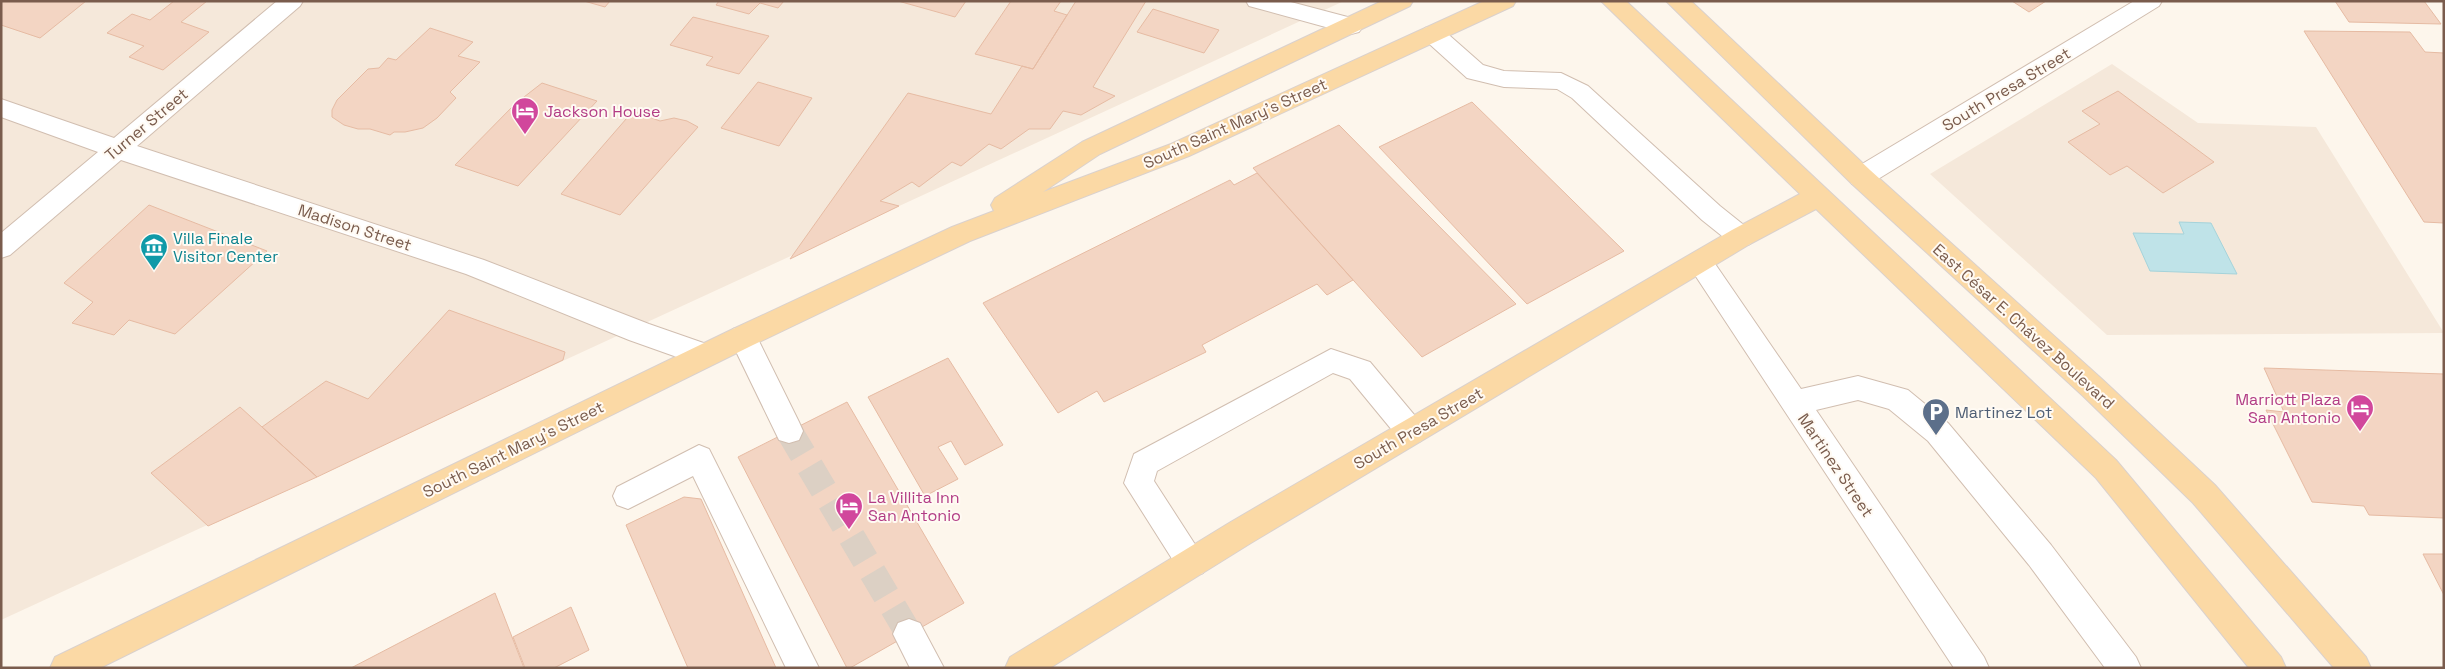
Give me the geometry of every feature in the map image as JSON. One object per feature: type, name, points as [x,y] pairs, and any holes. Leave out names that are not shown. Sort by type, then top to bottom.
[{"type":"main road","name":"South Saint Mary's Street","points":[[961,234],[1091,148],[1402,1]]},
{"type":"main road","name":"South Saint Mary's Street","points":[[66,668],[742,337],[961,234],[1180,150],[1506,1]]},
{"type":"main road","points":[[1612,1],[2106,469],[2270,668]]},
{"type":"main road","name":"East César E. Chávez Boulevard","points":[[1677,1],[1861,177],[2093,388],[2204,494],[2355,668]]},
{"type":"main road","name":"South Presa Street","points":[[1021,668],[1411,432],[1741,237],[1819,196]]},
{"type":"street","name":"Turner Street","points":[[1,248],[292,1]]},
{"type":"street","points":[[1257,1],[1351,26]]},
{"type":"street","name":"South Presa Street","points":[[1861,177],[2140,4]]},
{"type":"street","points":[[1433,34],[1475,72],[1504,79],[1561,81],[1580,92],[1711,213],[1741,237]]},
{"type":"street","name":"Madison Street","points":[[1,108],[117,149],[476,266],[639,332],[705,355]]},
{"type":"street","name":"Martinez Street","points":[[1700,262],[1974,668]]},
{"type":"street","points":[[742,337],[789,431]]},
{"type":"street","points":[[1192,563],[1139,483],[1144,463],[1331,361],[1360,370],[1411,432]]},
{"type":"street","points":[[1794,403],[1858,388],[1898,399],[1938,432],[2040,555],[2125,668]]},
{"type":"street","points":[[628,496],[699,458],[803,668]]},
{"type":"street","points":[[909,634],[928,668]]},
{"type":"shaded area","points":[[1,1],[1344,1],[1,620]]},
{"type":"shaded area","points":[[2112,64],[2198,123],[2316,127],[2444,333],[2107,335],[1930,174]]},
{"type":"water","points":[[2179,222],[2211,223],[2237,274],[2150,271],[2133,233],[2184,234]]},
{"type":"building","points":[[3,1],[86,1],[40,38],[1,25],[1,3]]},
{"type":"building","points":[[174,1],[207,1],[181,22],[209,32],[163,70],[129,57],[144,46],[107,33],[132,14],[150,20]]},
{"type":"building","points":[[584,1],[610,1],[605,7]]},
{"type":"building","points":[[719,1],[784,1],[778,8],[760,3],[749,14],[716,5]]},
{"type":"building","points":[[898,1],[966,1],[955,17]]},
{"type":"building","points":[[1011,1],[1061,1],[1054,11],[1067,15],[1033,69],[975,54]]},
{"type":"building","points":[[1076,1],[1146,1],[1093,87],[1115,96],[1081,115],[1063,111],[1050,129],[1029,129],[1001,149],[989,144],[961,166],[952,162],[919,187],[912,182],[880,201],[899,206],[790,259],[908,93],[991,114],[1022,66],[1033,69]]},
{"type":"building","points":[[2012,1],[2046,1],[2029,12]]},
{"type":"building","points":[[2335,1],[2424,1],[2441,24],[2349,22]]},
{"type":"building","points":[[1153,9],[1219,30],[1204,53],[1137,32]]},
{"type":"building","points":[[693,17],[769,36],[739,74],[706,65],[713,57],[670,45]]},
{"type":"building","points":[[430,28],[473,42],[458,56],[480,62],[450,92],[456,98],[437,118],[423,128],[405,132],[394,132],[390,135],[370,129],[358,129],[344,125],[332,117],[332,110],[337,100],[368,69],[379,68],[388,58],[396,60]]},
{"type":"building","points":[[2304,31],[2410,32],[2425,52],[2444,53],[2444,223],[2424,222]]},
{"type":"building","points":[[758,82],[812,98],[779,146],[721,128]]},
{"type":"building","name":"Jackson House","points":[[542,83],[597,101],[518,186],[455,165],[515,104]]},
{"type":"building","points":[[2118,91],[2214,162],[2163,193],[2127,166],[2110,175],[2068,142],[2100,124],[2082,111]]},
{"type":"building","points":[[1472,102],[1624,251],[1527,304],[1379,147]]},
{"type":"building","points":[[633,111],[660,121],[674,118],[687,121],[698,127],[620,215],[561,194]]},
{"type":"building","points":[[1339,125],[1516,304],[1422,357],[1253,168]]},
{"type":"building","points":[[1257,173],[1353,280],[1327,295],[1317,284],[1202,345],[1206,352],[1104,402],[1097,391],[1058,413],[983,303],[1230,180],[1234,185]]},
{"type":"building","points":[[149,205],[267,251],[175,334],[129,320],[114,335],[72,323],[93,302],[64,283]]},
{"type":"building","points":[[449,310],[565,352],[563,360],[317,477],[262,427],[326,381],[368,399]]},
{"type":"building","points":[[948,358],[1003,445],[965,465],[951,441],[938,447],[958,479],[925,496],[868,397]]},
{"type":"building","name":"Marriott Plaza San Antonio","points":[[2264,368],[2444,374],[2444,518],[2369,515],[2364,506],[2312,502],[2266,410],[2284,412]]},
{"type":"building","name":"La Villita Inn San Antonio","points":[[847,402],[964,603],[850,668],[847,668],[738,457]]},
{"type":"building","points":[[240,407],[317,477],[208,526],[151,473]]},
{"type":"building","points":[[684,497],[701,499],[776,668],[688,668],[626,525]]},
{"type":"building","points":[[2423,554],[2444,554],[2444,595]]},
{"type":"building","points":[[495,593],[524,668],[351,668]]},
{"type":"building","points":[[571,607],[589,650],[554,668],[525,668],[513,637]]},
{"type":"tunnel","points":[[789,431],[909,634]]},
{"type":"place","name":"Jackson House","points":[[525,135]]},
{"type":"place","name":"Villa Finale Visitor Center","points":[[154,271]]},
{"type":"place","name":"Marriott Plaza San Antonio","points":[[2360,432]]},
{"type":"place","name":"Martinez Lot","points":[[1936,436]]},
{"type":"place","name":"La Villita Inn San Antonio","points":[[849,530]]}]
